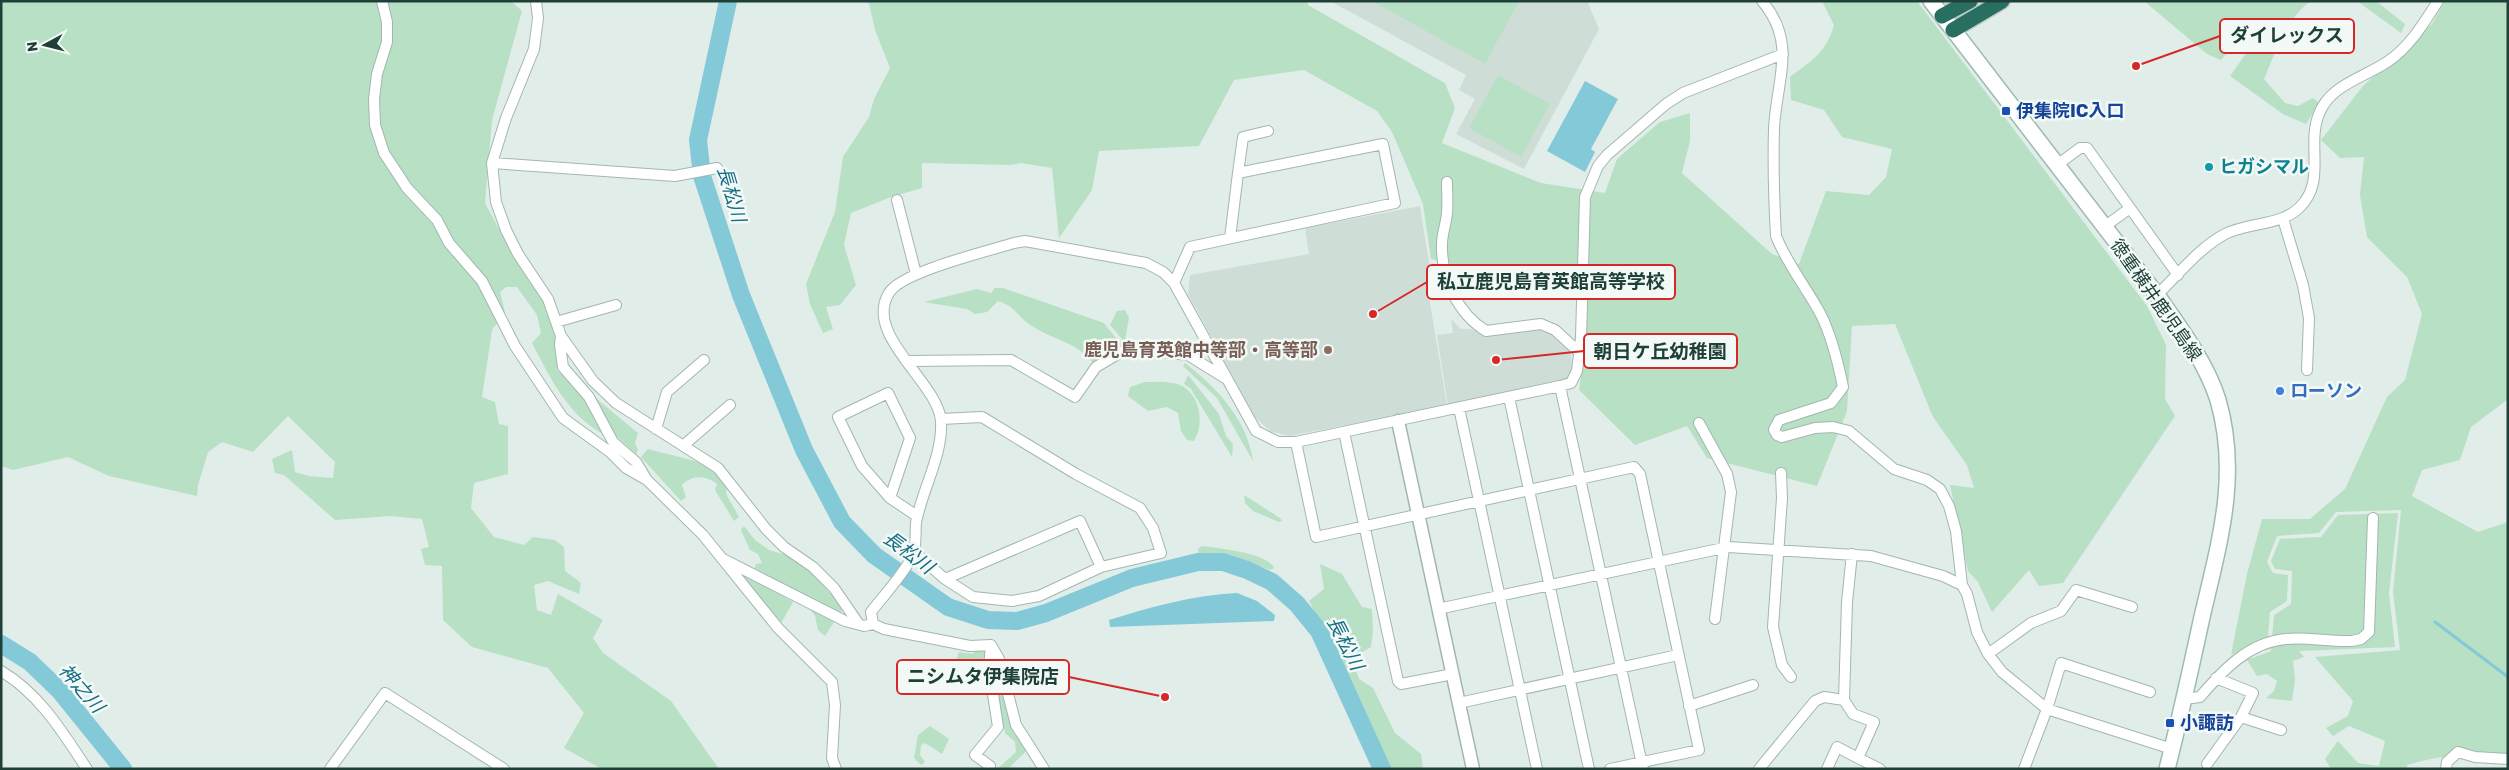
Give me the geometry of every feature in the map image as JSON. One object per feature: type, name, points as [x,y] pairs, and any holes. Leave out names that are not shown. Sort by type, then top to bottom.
[{"type":"highway","points":[[1942,16],[1970,1]]},
{"type":"highway","points":[[1953,30],[2002,1]]},
{"type":"main road","name":"徳重横井鹿児島線","points":[[1931,1],[2157,295],[2187,338],[2207,373],[2217,399],[2228,459],[2223,523],[2167,769]]},
{"type":"street","points":[[382,1],[387,22],[387,42],[377,74],[374,99],[375,125],[384,153],[407,188],[437,220],[449,243],[482,281],[515,346],[563,418],[610,452],[626,468],[647,480]]},
{"type":"street","points":[[536,1],[538,18],[534,49],[506,118],[492,163],[496,202],[506,230],[518,254],[548,300],[561,336],[580,365],[616,403],[718,468],[766,529],[784,547],[813,567],[834,588],[858,623]]},
{"type":"street","points":[[1762,1],[1774,15],[1782,36],[1783,70],[1774,129],[1776,236],[1783,253],[1820,314],[1831,338],[1843,387],[1831,402],[1779,420],[1774,424],[1774,430],[1777,435],[1782,437],[1815,428],[1832,427],[1849,431],[1894,469],[1927,480],[1940,489],[1949,506],[1956,531],[1962,584],[1967,594],[1977,632],[1988,654],[2002,672],[2047,709],[2172,749]]},
{"type":"street","points":[[2157,295],[2209,246],[2225,234],[2246,226],[2283,219],[2303,204],[2313,188],[2316,162],[2315,133],[2319,114],[2329,99],[2344,85],[2388,62],[2405,47],[2438,1]]},
{"type":"street","points":[[873,624],[871,612],[913,555],[918,516],[940,442],[941,419],[932,399],[889,334],[885,322],[884,302],[889,292],[916,274],[1025,241],[1146,263],[1163,272],[1174,283],[1256,431],[1278,442],[1296,442],[1398,422],[1560,386],[1571,383],[1577,371],[1585,197],[1598,166],[1613,150],[1666,104],[1683,93],[1783,54]]},
{"type":"street","points":[[1230,238],[1243,137],[1268,131]]},
{"type":"street","points":[[1174,283],[1190,247],[1395,203],[1384,144],[1238,173]]},
{"type":"street","points":[[2057,165],[2080,148],[2087,148],[2178,275]]},
{"type":"street","points":[[492,163],[680,176],[714,169]]},
{"type":"street","points":[[1447,182],[1447,214],[1442,244],[1443,261],[1447,279],[1463,310],[1486,331],[1541,324],[1555,330],[1579,352]]},
{"type":"street","points":[[897,200],[916,274]]},
{"type":"street","points":[[2104,227],[2130,208]]},
{"type":"street","points":[[2283,219],[2303,285],[2309,318],[2307,370]]},
{"type":"street","points":[[556,322],[616,305]]},
{"type":"street","points":[[561,336],[563,367],[589,397],[613,442],[636,462],[647,480],[703,535],[718,556],[778,628],[832,682],[835,706],[832,758],[836,769]]},
{"type":"street","points":[[906,360],[1011,360],[1075,397],[1096,367],[1128,348],[1188,355],[1226,378]]},
{"type":"street","points":[[656,429],[667,392],[704,360]]},
{"type":"street","points":[[1560,386],[1642,765]]},
{"type":"street","points":[[890,498],[910,438],[888,393],[838,417],[862,466],[890,498],[918,516]]},
{"type":"street","points":[[1509,397],[1590,769]]},
{"type":"street","points":[[684,445],[730,405]]},
{"type":"street","points":[[1459,408],[1537,769]]},
{"type":"street","points":[[913,555],[944,579],[973,597],[1012,601],[1039,596],[1101,567],[1161,553],[1153,528],[1140,508],[1076,474],[982,417],[941,419]]},
{"type":"street","points":[[1398,422],[1473,769]]},
{"type":"street","points":[[1699,424],[1727,474],[1731,492],[1715,619]]},
{"type":"street","points":[[1344,432],[1398,682],[1402,684],[1452,674]]},
{"type":"street","points":[[1296,442],[1316,536],[1634,467],[1640,474],[1699,750],[1642,765],[1610,769]]},
{"type":"street","points":[[1781,473],[1782,498],[1773,627],[1782,665],[1791,677]]},
{"type":"street","points":[[2184,699],[2200,698],[2216,678],[2240,658],[2268,642],[2287,638],[2352,641],[2361,638],[2369,632],[2373,518]]},
{"type":"street","points":[[944,579],[1080,520],[1101,567]]},
{"type":"street","points":[[1438,609],[1724,548],[1778,549],[1871,556],[1962,584]]},
{"type":"street","points":[[1852,554],[1847,602],[1844,700],[1853,714],[1874,722],[1858,758]]},
{"type":"street","points":[[718,556],[845,621],[864,626],[873,624],[884,629],[961,644],[991,645]]},
{"type":"street","points":[[1988,654],[2031,623],[2061,611],[2076,590],[2132,607]]},
{"type":"street","points":[[988,769],[990,766],[975,755],[998,727],[989,668],[991,645]]},
{"type":"street","points":[[991,645],[999,659],[1016,725],[1044,769]]},
{"type":"street","points":[[1459,703],[1678,655]]},
{"type":"street","points":[[2024,769],[2047,709],[2061,663],[2150,692]]},
{"type":"street","points":[[1,672],[31,694],[49,713],[87,769]]},
{"type":"street","points":[[2207,764],[2241,717],[2253,693],[2216,678]]},
{"type":"street","points":[[1689,706],[1753,685]]},
{"type":"street","points":[[330,769],[385,693],[504,769]]},
{"type":"street","points":[[1759,769],[1814,701],[1824,697],[1844,700]]},
{"type":"street","points":[[2241,717],[2281,730]]},
{"type":"street","points":[[1827,769],[1837,747],[1880,769]]},
{"type":"street","points":[[2446,769],[2447,762],[2458,752],[2475,757],[2508,759]]},
{"type":"shaded area","points":[[1330,1],[1587,1],[1599,29],[1524,169],[1456,134],[1475,99],[1459,90],[1466,75]]},
{"type":"shaded area","name":"鹿児島育英館中等部・高等部","points":[[1420,206],[1431,276],[1427,285],[1447,406],[1289,436],[1270,431],[1255,417],[1188,294],[1190,275],[1309,254],[1305,228]]},
{"type":"shaded area","points":[[1451,319],[1461,329],[1471,329],[1487,336],[1526,327],[1540,327],[1552,332],[1570,348],[1572,368],[1570,375],[1565,380],[1448,406],[1437,335],[1453,333]]},
{"type":"green space","points":[[1,1],[511,1],[522,11],[492,120],[485,203],[519,266],[547,307],[557,338],[557,370],[588,402],[605,435],[581,418],[562,395],[532,343],[541,333],[537,315],[517,287],[506,287],[500,292],[505,312],[492,330],[482,397],[495,402],[499,424],[508,426],[508,474],[474,483],[471,508],[494,537],[524,545],[533,537],[555,540],[564,547],[565,571],[581,583],[579,594],[548,581],[534,585],[537,610],[551,615],[558,594],[603,620],[593,638],[603,653],[671,701],[719,769],[602,769],[564,748],[584,713],[548,668],[472,647],[443,620],[442,566],[425,565],[421,549],[429,547],[422,519],[391,516],[335,520],[284,475],[275,473],[272,459],[292,450],[295,472],[309,476],[333,478],[335,462],[288,416],[253,452],[222,442],[208,452],[198,485],[197,496],[109,476],[68,457],[13,470],[1,466]]},
{"type":"green space","points":[[859,1],[1307,1],[1308,5],[1445,83],[1455,108],[1442,143],[1541,183],[1605,193],[1617,159],[1660,122],[1690,113],[1690,141],[1682,173],[1772,254],[1799,264],[1826,191],[1869,195],[1886,177],[1892,149],[1842,137],[1824,110],[1791,100],[1790,77],[1823,49],[1834,25],[1822,1],[1917,1],[2147,306],[2166,345],[2165,399],[2175,416],[2063,583],[2039,586],[2029,570],[1992,612],[1978,582],[1968,571],[1950,485],[1974,488],[1967,465],[1933,417],[1895,324],[1852,326],[1847,411],[1817,486],[1707,458],[1687,426],[1635,445],[1579,390],[1586,339],[1587,296],[1431,259],[1423,204],[1392,132],[1377,111],[1304,70],[1234,80],[1199,146],[1099,151],[1092,190],[1059,238],[1052,168],[1021,163],[1011,165],[922,163],[922,188],[891,197],[851,213],[844,245],[856,285],[840,305],[826,307],[833,329],[823,333],[810,304],[806,284],[835,212],[843,157],[869,117],[874,99],[890,68],[875,30],[869,3]]},
{"type":"green space","points":[[1372,1],[1519,1],[1485,64]]},
{"type":"green space","points":[[2144,1],[2311,1],[2295,16],[2288,26],[2264,79],[2285,103],[2298,106],[2313,98],[2319,103],[2306,124],[2283,114],[2230,76],[2247,52],[2252,32],[2232,21],[2239,38],[2221,60],[2207,54]]},
{"type":"green space","points":[[2357,1],[2376,1],[2405,24],[2401,33]]},
{"type":"green space","points":[[2445,1],[2508,1],[2508,399],[2471,427],[2460,460],[2422,470],[2412,496],[2478,532],[2508,522],[2508,754],[2470,754],[2445,757],[2407,765],[2407,769],[2331,769],[2325,759],[2338,741],[2358,763],[2379,766],[2385,741],[2349,726],[2333,736],[2326,728],[2348,716],[2353,701],[2315,657],[2400,650],[2393,592],[2401,510],[2336,512],[2319,533],[2277,536],[2267,562],[2273,573],[2288,575],[2287,601],[2270,612],[2268,637],[2231,655],[2247,574],[2262,519],[2310,519],[2345,489],[2387,397],[2405,380],[2422,314],[2407,277],[2367,237],[2360,195],[2364,157],[2340,158],[2321,140],[2363,86],[2432,24]]},
{"type":"green space","points":[[1498,75],[1550,104],[1521,157],[1469,128]]},
{"type":"green space","points":[[995,288],[1003,288],[1104,323],[1119,342],[1122,339],[1110,325],[1117,311],[1125,310],[1129,318],[1124,346],[1094,364],[1080,350],[1037,329],[1004,303],[998,301],[987,312],[975,314],[967,309],[924,302],[977,289],[991,293]]},
{"type":"green space","points":[[1185,363],[1208,383],[1229,406],[1244,431],[1253,461],[1217,398],[1183,366]]},
{"type":"green space","points":[[1188,375],[1219,414],[1226,436],[1233,444],[1232,457],[1191,389],[1184,384]]},
{"type":"green space","points":[[1145,382],[1173,383],[1189,391],[1198,406],[1199,415],[1198,433],[1194,441],[1187,440],[1181,431],[1178,413],[1167,407],[1148,411],[1128,396],[1130,387]]},
{"type":"green space","points":[[592,395],[638,433],[635,443],[638,450],[636,454],[613,433]]},
{"type":"green space","points":[[648,449],[707,465],[727,485],[726,494],[739,517],[734,521],[715,490],[717,484],[708,479],[699,477],[690,479],[682,485],[686,497],[681,501],[641,457]]},
{"type":"green space","points":[[1244,495],[1282,521],[1279,522],[1253,511],[1245,503]]},
{"type":"green space","points":[[2398,513],[2389,593],[2395,647],[2299,651],[2304,657],[2293,661],[2295,680],[2292,701],[2266,698],[2274,691],[2277,681],[2267,674],[2257,676],[2247,660],[2271,651],[2274,615],[2291,604],[2292,571],[2275,569],[2271,561],[2280,539],[2321,537],[2338,515]]},
{"type":"green space","points":[[744,526],[755,540],[769,550],[786,555],[809,570],[843,608],[825,636],[818,630],[815,616],[798,591],[755,568],[756,564],[762,563],[758,554],[750,550],[741,530]]},
{"type":"green space","points":[[1202,546],[1253,555],[1270,563],[1274,568],[1270,570],[1226,559],[1199,558],[1198,549]]},
{"type":"green space","points":[[1320,564],[1342,574],[1362,607],[1372,609],[1373,631],[1371,647],[1361,653],[1354,665],[1359,679],[1373,688],[1395,733],[1421,754],[1423,769],[1388,769],[1345,670],[1309,601],[1324,589]]},
{"type":"green space","points":[[733,568],[793,602],[780,625]]},
{"type":"green space","points":[[975,649],[987,649],[985,667],[987,689],[954,666],[959,652],[973,654]]},
{"type":"green space","points":[[995,678],[1000,678],[1012,730],[1026,751],[1008,769],[997,769],[1016,752],[1015,742],[1005,733]]},
{"type":"green space","points":[[930,726],[949,739],[942,754],[925,743],[921,745],[920,755],[925,762],[921,765],[914,758],[918,735]]},
{"type":"water","points":[[1585,81],[1618,99],[1591,149],[1595,152],[1585,172],[1547,151]]},
{"type":"water","points":[[1237,593],[1257,601],[1275,615],[1274,621],[1110,627],[1109,620],[1156,606],[1204,596]]},
{"type":"waterway","name":"長松川","points":[[728,1],[698,140],[702,176],[741,295],[804,450],[842,522],[874,555],[948,607],[988,620],[1017,621],[1046,613],[1132,578],[1198,562],[1223,562],[1247,570],[1272,582],[1297,604],[1319,631],[1382,769]]},
{"type":"waterway","points":[[2435,622],[2508,677]]},
{"type":"waterway","name":"神之川","points":[[1,644],[30,662],[60,691],[123,769]]},
{"type":"place","name":"ダイレックス","points":[[2136,66]]},
{"type":"place","name":"伊集院IC入口","points":[[2006,111]]},
{"type":"place","name":"ヒガシマル","points":[[2209,167]]},
{"type":"place","name":"私立鹿児島育英館高等学校","points":[[1373,314]]},
{"type":"place","name":"鹿児島育英館中等部・高等部","points":[[1328,350]]},
{"type":"place","name":"朝日ケ丘幼稚園","points":[[1496,360]]},
{"type":"place","name":"ローソン","points":[[2280,391]]},
{"type":"place","name":"ニシムタ伊集院店","points":[[1165,697]]},
{"type":"place","name":"小諏訪","points":[[2170,723]]}]
